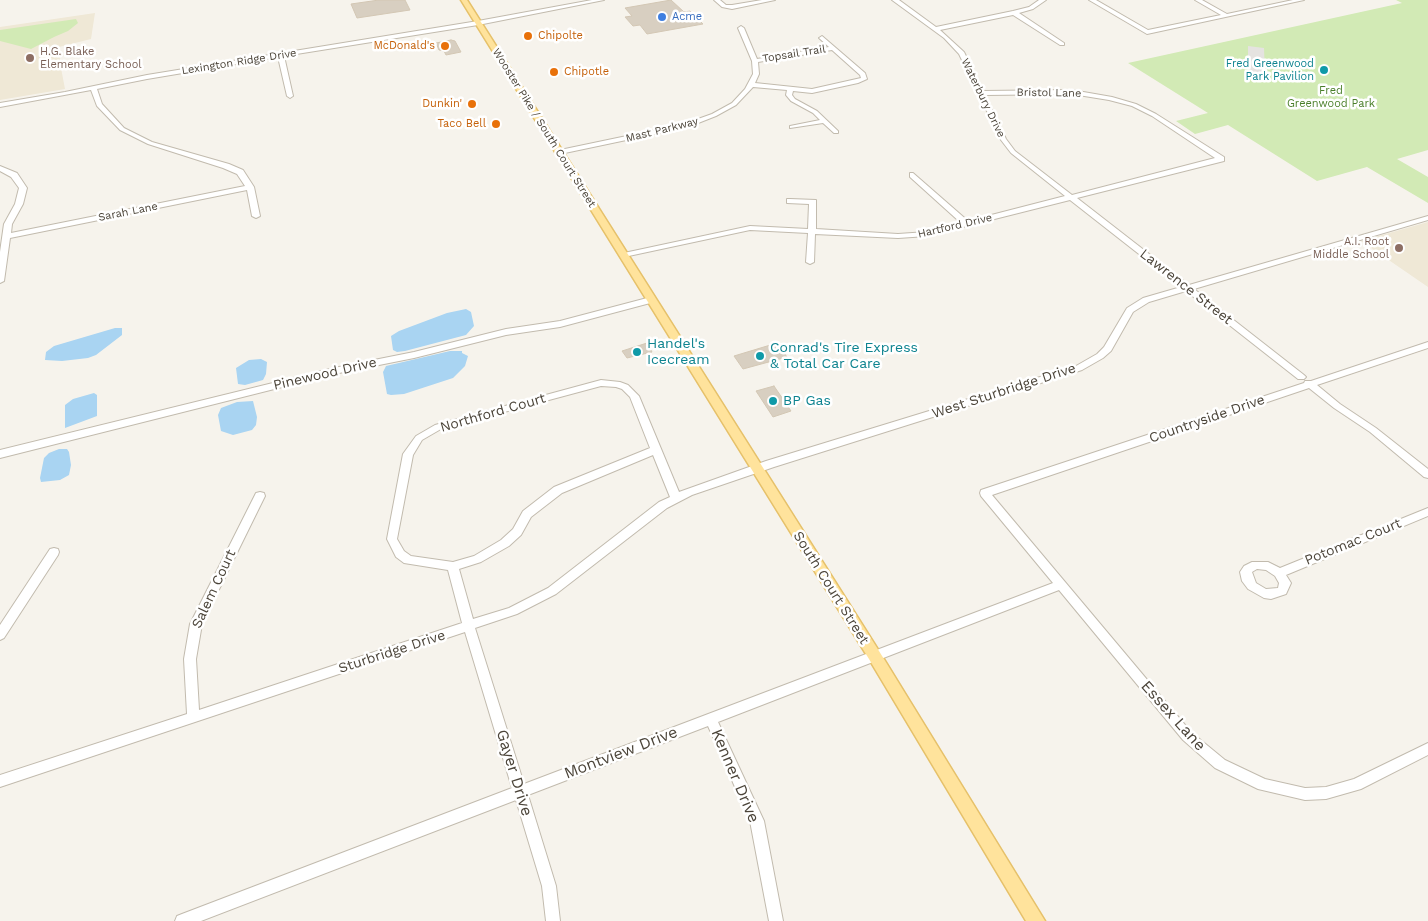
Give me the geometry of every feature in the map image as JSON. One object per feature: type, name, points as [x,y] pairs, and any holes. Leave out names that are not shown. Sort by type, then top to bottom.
[{"type":"main road","name":"Wooster Pike / South Court Street","points":[[464,0],[624,255]]},
{"type":"main road","name":"South Court Street","points":[[624,255],[874,655],[1036,921]]},
{"type":"street","name":"Lexington Ridge Drive","points":[[0,105],[94,89],[147,77],[478,23],[601,0]]},
{"type":"street","points":[[718,0],[724,6],[733,7],[772,0]]},
{"type":"street","name":"Waterbury Drive","points":[[895,0],[962,53],[1007,146],[1071,197]]},
{"type":"street","points":[[934,29],[1014,13],[1031,8],[1043,0]]},
{"type":"street","points":[[1092,0],[1147,32],[1301,0]]},
{"type":"street","points":[[1198,0],[1227,16]]},
{"type":"street","points":[[1014,13],[1062,44]]},
{"type":"street","points":[[741,28],[755,60],[756,74],[752,85],[817,90],[864,79],[863,74],[822,38]]},
{"type":"street","name":"Topsail Trail","points":[[755,60],[833,48]]},
{"type":"street","points":[[281,55],[290,96]]},
{"type":"street","name":"Mast Parkway","points":[[560,152],[669,130],[700,121],[734,104],[752,85]]},
{"type":"street","points":[[94,89],[99,105],[122,129],[150,143],[234,169],[245,176],[250,187],[256,216]]},
{"type":"street","points":[[790,89],[790,95],[794,100],[814,110],[836,132]]},
{"type":"street","name":"Bristol Lane","points":[[980,93],[1072,92],[1116,100],[1154,115],[1222,159]]},
{"type":"street","points":[[792,128],[825,121]]},
{"type":"street","name":"Hartford Drive","points":[[624,255],[738,230],[761,228],[915,236],[1222,159]]},
{"type":"street","points":[[0,168],[14,175],[23,188],[19,204],[8,224],[0,280]]},
{"type":"street","points":[[913,175],[966,224]]},
{"type":"street","name":"Sarah Lane","points":[[6,236],[250,187]]},
{"type":"street","name":"Lawrence Street","points":[[1071,197],[1306,382],[1373,430],[1428,474]]},
{"type":"street","points":[[790,201],[813,202],[810,262]]},
{"type":"street","name":"West Sturbridge Drive","points":[[756,469],[1079,368],[1090,363],[1108,349],[1130,310],[1146,300],[1428,218]]},
{"type":"street","name":"Pinewood Drive","points":[[0,454],[334,371],[414,355],[506,332],[560,324],[652,300]]},
{"type":"street","name":"Countryside Drive","points":[[985,493],[1306,382],[1428,345]]},
{"type":"street","name":"Northford Court","points":[[454,566],[408,560],[400,554],[392,539],[408,454],[419,438],[438,427],[601,383],[625,387],[634,396],[676,498]]},
{"type":"street","points":[[469,626],[454,566],[477,559],[505,543],[517,532],[527,514],[558,490],[657,449]]},
{"type":"street","name":"Sturbridge Drive","points":[[0,780],[513,612],[552,591],[663,505],[705,485],[756,469]]},
{"type":"street","name":"Essex Lane","points":[[985,493],[1187,736],[1220,764],[1241,776],[1263,785],[1305,794],[1326,793],[1356,785],[1428,749]]},
{"type":"street","name":"Salem Court","points":[[193,717],[190,659],[196,624],[260,496]]},
{"type":"street","name":"Potomac Court","points":[[1279,573],[1428,512]]},
{"type":"street","points":[[0,635],[54,552]]},
{"type":"street","name":"Montview Drive","points":[[182,921],[1061,585]]},
{"type":"street","name":"Gayer Drive","points":[[469,626],[549,886],[553,906],[553,921]]},
{"type":"street","name":"Kenner Drive","points":[[711,719],[757,821],[776,921]]},
{"type":"shaded area","name":"H.G. Blake Elementary School","points":[[95,13],[91,39],[59,47],[65,89],[0,100],[0,27]]},
{"type":"shaded area","points":[[1248,46],[1264,48],[1265,74],[1248,71]]},
{"type":"shaded area","name":"A.I. Root Middle School","points":[[1428,222],[1428,287],[1361,241]]},
{"type":"green space","name":"Fred Greenwood Park","points":[[1396,0],[1428,0],[1428,150],[1397,159],[1428,177],[1428,203],[1367,167],[1317,181],[1228,125],[1195,134],[1176,121],[1208,113],[1128,63],[1402,3]]},
{"type":"green space","points":[[76,19],[78,23],[68,31],[31,49],[0,41],[0,30]]},
{"type":"water","points":[[466,309],[471,312],[474,326],[466,335],[405,351],[397,352],[393,350],[391,336],[399,331],[447,313]]},
{"type":"water","points":[[115,328],[122,328],[122,335],[96,355],[88,358],[62,361],[45,360],[46,352],[54,346]]},
{"type":"water","points":[[450,351],[462,351],[462,353],[468,356],[465,366],[453,378],[404,394],[387,394],[383,372],[386,366]]},
{"type":"water","points":[[261,359],[267,362],[266,374],[263,380],[245,385],[238,384],[236,368],[249,360]]},
{"type":"water","points":[[94,393],[97,395],[97,416],[65,428],[65,405],[73,399]]},
{"type":"water","points":[[253,401],[257,417],[256,425],[252,430],[233,435],[221,431],[218,415],[221,408],[237,402]]},
{"type":"water","points":[[59,449],[67,449],[69,452],[71,465],[69,475],[60,480],[41,482],[44,458],[49,453]]},
{"type":"building","points":[[379,0],[405,0],[410,10],[357,18],[351,4]]},
{"type":"building","name":"Acme","points":[[671,0],[684,12],[690,11],[703,24],[647,34],[640,25],[633,26],[625,17],[632,16],[625,8]]},
{"type":"building","name":"McDonald's","points":[[455,41],[461,52],[446,55],[444,51],[439,50],[436,43]]},
{"type":"building","name":"Handel's Icecream","points":[[647,343],[652,352],[627,358],[622,351]]},
{"type":"building","name":"Conrad's Tire Express & Total Car Care","points":[[777,343],[787,357],[743,369],[734,356]]},
{"type":"building","name":"BP Gas","points":[[774,386],[791,411],[773,417],[756,391]]},
{"type":"place","name":"Acme","points":[[662,17]]},
{"type":"place","name":"Chipolte","points":[[528,36]]},
{"type":"place","name":"McDonald's","points":[[445,46]]},
{"type":"place","name":"H.G. Blake Elementary School","points":[[30,58]]},
{"type":"place","name":"Fred Greenwood Park Pavilion","points":[[1324,70]]},
{"type":"place","name":"Chipotle","points":[[554,72]]},
{"type":"place","name":"Dunkin'","points":[[472,104]]},
{"type":"place","name":"Taco Bell","points":[[496,124]]},
{"type":"place","name":"A.I. Root Middle School","points":[[1399,248]]},
{"type":"place","name":"Handel's Icecream","points":[[637,352]]},
{"type":"place","name":"Conrad's Tire Express & Total Car Care","points":[[760,356]]},
{"type":"place","name":"BP Gas","points":[[773,401]]}]
